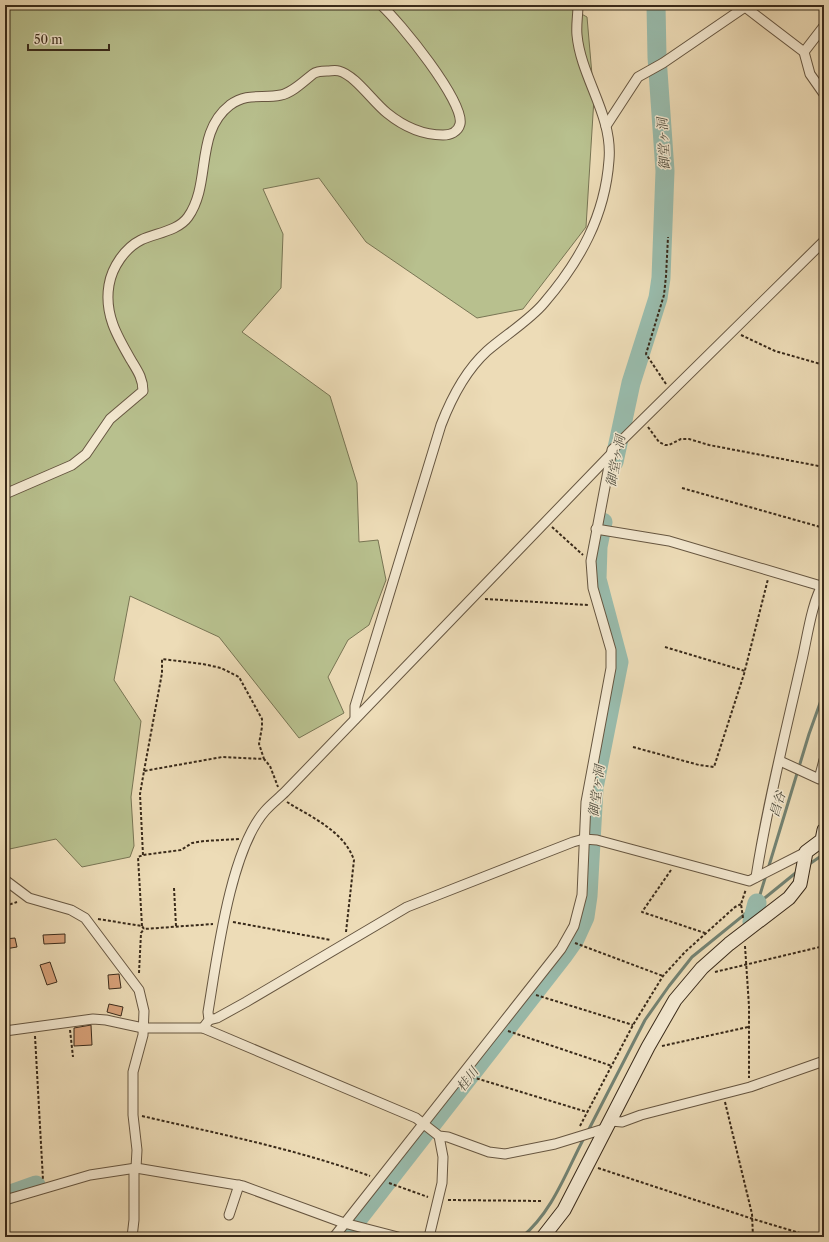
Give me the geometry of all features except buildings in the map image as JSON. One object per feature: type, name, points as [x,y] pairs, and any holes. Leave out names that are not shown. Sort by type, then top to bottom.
[{"type":"street","points":[[5,494],[72,465],[86,454],[110,419],[143,391],[143,381],[114,330],[109,314],[109,284],[116,264],[127,249],[140,240],[172,229],[187,219],[196,205],[200,190],[206,145],[210,132],[216,121],[229,106],[244,97],[283,95],[316,72],[338,71],[348,76],[387,113],[407,126],[429,135],[448,135],[456,131],[460,123],[459,111],[444,85],[413,39],[392,14],[381,5]]},
{"type":"street","points":[[355,719],[355,706],[441,425],[450,403],[462,382],[485,353],[544,304],[584,248],[593,231],[606,183],[609,148],[606,126],[582,58],[577,35],[578,5]]},
{"type":"street","points":[[606,126],[638,77],[663,63],[745,7],[804,52],[810,74],[824,94]]},
{"type":"street","points":[[804,52],[824,26]]},
{"type":"street","points":[[206,1024],[224,922],[238,865],[248,841],[265,811],[611,454],[642,420],[672,393],[733,330],[824,241]]},
{"type":"street","points":[[334,1237],[561,949],[574,926],[582,895],[586,802],[611,668],[611,650],[593,588],[591,561],[611,454]]},
{"type":"street","points":[[596,529],[669,541],[823,584],[809,630],[752,879]]},
{"type":"street","points":[[780,761],[819,779],[824,760]]},
{"type":"street","points":[[5,1031],[93,1019],[106,1020],[143,1028],[206,1024],[407,907],[572,842],[584,839],[623,845],[752,879],[806,852],[823,836]]},
{"type":"street","points":[[543,1237],[564,1210],[648,1047],[675,1000],[703,967],[743,930],[789,898],[800,884],[806,852]]},
{"type":"street","points":[[5,880],[29,898],[71,910],[85,918],[139,990],[144,1011],[144,1035],[134,1072],[133,1116],[137,1150],[132,1237]]},
{"type":"street","points":[[206,1024],[416,1118],[435,1134],[448,1137],[489,1152],[505,1154],[525,1151],[575,1138],[609,1124],[622,1122],[641,1115],[750,1087],[824,1061]]},
{"type":"street","points":[[429,1237],[442,1183],[443,1157],[435,1134]]},
{"type":"street","points":[[5,1200],[90,1175],[135,1169],[239,1185],[344,1223],[398,1237]]},
{"type":"street","points":[[229,1215],[239,1185]]},
{"type":"path","points":[[668,237],[664,295],[646,354],[672,393]]},
{"type":"path","points":[[733,330],[775,351],[824,365]]},
{"type":"path","points":[[642,420],[659,442],[665,445],[669,445],[681,439],[689,439],[709,445],[824,467]]},
{"type":"path","points":[[682,488],[824,528]]},
{"type":"path","points":[[545,521],[591,561]]},
{"type":"path","points":[[633,747],[699,765],[714,767],[745,671],[770,570]]},
{"type":"path","points":[[474,596],[484,598],[597,605]]},
{"type":"path","points":[[664,646],[745,671]]},
{"type":"path","points":[[143,855],[140,794],[162,673],[162,659],[203,664],[221,668],[239,677],[262,719],[259,744],[264,759],[270,766],[280,796],[329,829],[342,840],[354,860],[344,943],[224,922],[144,929]]},
{"type":"path","points":[[144,771],[222,757],[264,759]]},
{"type":"path","points":[[144,929],[142,926],[138,857],[181,850],[192,843],[204,841],[237,839],[248,841]]},
{"type":"path","points":[[676,860],[642,912],[705,933]]},
{"type":"path","points":[[575,1138],[587,1112],[634,1025],[663,976],[705,933],[741,904],[752,879]]},
{"type":"path","points":[[174,888],[176,926]]},
{"type":"path","points":[[741,904],[747,965],[750,1087]]},
{"type":"path","points":[[85,918],[142,926]]},
{"type":"path","points":[[139,990],[139,955],[141,933],[144,929]]},
{"type":"path","points":[[576,944],[663,976]]},
{"type":"path","points":[[703,967],[710,973],[824,946]]},
{"type":"path","points":[[537,995],[634,1025]]},
{"type":"path","points":[[70,1022],[73,1057]]},
{"type":"path","points":[[33,1027],[44,1188]]},
{"type":"path","points":[[648,1047],[655,1048],[748,1027]]},
{"type":"path","points":[[509,1032],[612,1066]]},
{"type":"path","points":[[472,1077],[587,1112]]},
{"type":"path","points":[[722,1093],[753,1219],[753,1237]]},
{"type":"path","points":[[133,1116],[271,1146],[336,1163],[379,1179]]},
{"type":"path","points":[[587,1165],[813,1237]]},
{"type":"path","points":[[389,1183],[438,1200],[541,1201]]},
{"type":"green space","points":[[5,5],[565,5],[587,17],[594,98],[586,227],[523,309],[477,318],[366,242],[319,178],[263,189],[283,234],[281,288],[242,332],[330,396],[357,483],[359,542],[378,540],[386,580],[369,625],[348,640],[328,677],[344,713],[299,738],[219,637],[130,596],[114,680],[141,721],[131,797],[134,846],[130,857],[82,867],[56,839],[5,850]]},
{"type":"waterway","name":"御堂ヶ洞","points":[[614,462],[631,383],[658,298],[661,278],[665,171],[657,57],[656,5]]},
{"type":"waterway","name":"桂川","points":[[344,1237],[563,956],[575,939],[585,917],[588,896],[594,788],[619,662],[597,579],[598,547],[603,522]]},
{"type":"waterway","name":"昌谷","points":[[768,869],[809,734],[824,692]]},
{"type":"waterway","points":[[808,865],[824,854]]},
{"type":"waterway","points":[[588,1131],[645,1020],[692,957],[798,871]]},
{"type":"waterway","name":"昌谷","points":[[752,921],[766,875]]},
{"type":"waterway","name":"昌谷","points":[[752,922],[757,903]]},
{"type":"waterway","points":[[522,1237],[533,1227],[550,1203],[565,1177],[584,1138]]},
{"type":"waterway","points":[[5,1196],[36,1185]]}]
